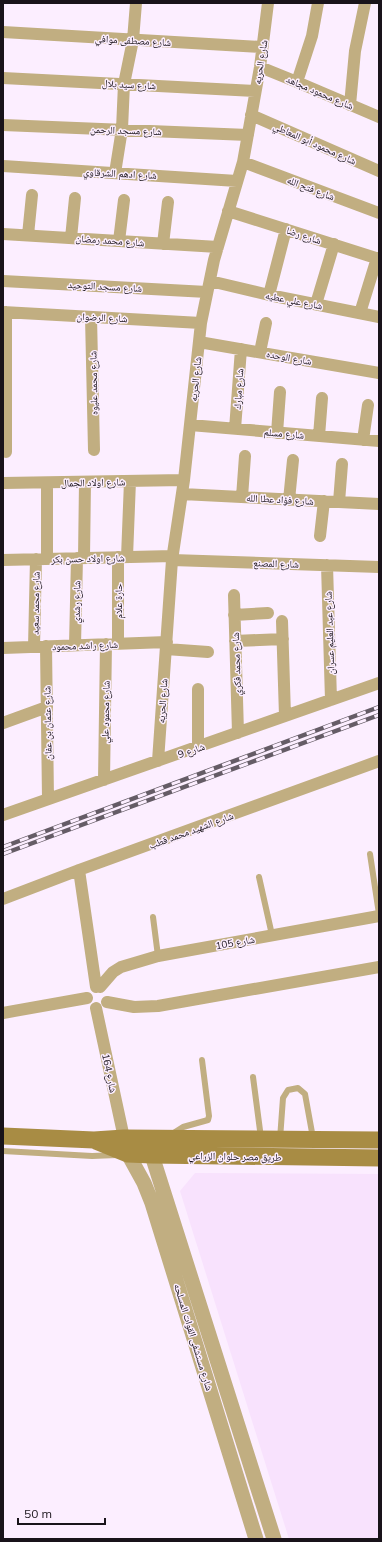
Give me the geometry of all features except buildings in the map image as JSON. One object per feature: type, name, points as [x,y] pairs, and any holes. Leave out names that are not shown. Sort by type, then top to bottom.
[{"type":"main road","name":"طريق مصر حلوان الزراعي","points":[[3,1136],[94,1140],[126,1146],[152,1155],[379,1158]]},
{"type":"main road","name":"طريق مصر حلوان الزراعي","points":[[126,1146],[146,1138],[379,1140]]},
{"type":"main road","points":[[279,1157],[280,1140]]},
{"type":"main road","points":[[314,1140],[317,1157]]},
{"type":"street","points":[[115,173],[122,130],[124,84],[133,40],[136,3]]},
{"type":"street","name":"شارع الحريه","points":[[158,761],[172,558],[184,480],[201,323],[208,286],[218,247],[243,162],[260,67],[268,3]]},
{"type":"street","points":[[297,82],[312,36],[318,3]]},
{"type":"street","points":[[350,105],[355,51],[365,3]]},
{"type":"street","name":"شارع مصطفى موافي","points":[[3,32],[262,47]]},
{"type":"street","name":"شارع محمود مجاهد","points":[[260,67],[379,117]]},
{"type":"street","name":"شارع سيد بلال","points":[[3,78],[255,91]]},
{"type":"street","name":"شارع محمود أبو المعاطي","points":[[251,115],[379,171]]},
{"type":"street","name":"شارع مسجد الرحمن","points":[[3,125],[248,135]]},
{"type":"street","name":"شارع فتح الله","points":[[243,162],[379,214]]},
{"type":"street","name":"شارع ادهم الشرقاوي","points":[[3,166],[237,180]]},
{"type":"street","points":[[28,235],[32,195]]},
{"type":"street","points":[[71,238],[75,198]]},
{"type":"street","points":[[119,241],[124,200]]},
{"type":"street","points":[[163,244],[168,202]]},
{"type":"street","name":"شارع رضا","points":[[228,211],[378,258]]},
{"type":"street","points":[[269,295],[286,229]]},
{"type":"street","name":"شارع محمد رمضان","points":[[3,234],[218,247]]},
{"type":"street","points":[[316,304],[334,244]]},
{"type":"street","points":[[360,313],[378,258]]},
{"type":"street","name":"شارع مسجد التوحيد","points":[[3,281],[208,286]]},
{"type":"street","name":"شارع علي عطيه","points":[[208,286],[269,295],[379,317]]},
{"type":"street","points":[[4,312],[4,406],[6,452]]},
{"type":"street","name":"شارع الرضوان","points":[[4,312],[201,323]]},
{"type":"street","name":"شارع محمد عليوه","points":[[91,317],[94,450]]},
{"type":"street","points":[[260,352],[266,323]]},
{"type":"street","name":"شارع الوحده","points":[[199,342],[379,373]]},
{"type":"street","name":"شارع مبارك","points":[[235,429],[241,349]]},
{"type":"street","points":[[277,433],[280,392]]},
{"type":"street","points":[[319,436],[322,398]]},
{"type":"street","points":[[363,440],[368,405]]},
{"type":"street","name":"شارع مسلم","points":[[190,425],[379,442]]},
{"type":"street","points":[[242,497],[245,456]]},
{"type":"street","points":[[289,500],[293,460]]},
{"type":"street","points":[[339,502],[342,464]]},
{"type":"street","name":"شارع اولاد الجمال","points":[[3,483],[184,480]]},
{"type":"street","name":"حارة علام","points":[[112,644],[123,557],[130,481]]},
{"type":"street","name":"شارع محمد سعيد","points":[[40,647],[41,559],[47,482]]},
{"type":"street","name":"شارع رشدي","points":[[75,645],[85,482]]},
{"type":"street","name":"شارع فؤاد عطا الله","points":[[182,494],[379,504]]},
{"type":"street","points":[[320,536],[324,502]]},
{"type":"street","name":"شارع اولاد حسن بكر","points":[[3,560],[123,557],[172,558]]},
{"type":"street","name":"شارع المصنع","points":[[172,558],[379,567]]},
{"type":"street","name":"شارع عبد العليم عسران","points":[[327,565],[331,700]]},
{"type":"street","name":"شارع محمد فكري","points":[[234,595],[238,733]]},
{"type":"street","points":[[234,615],[268,613]]},
{"type":"street","points":[[282,621],[285,716]]},
{"type":"street","points":[[235,641],[283,639]]},
{"type":"street","name":"شارع راشد محمود","points":[[3,648],[112,644],[167,646],[208,652]]},
{"type":"street","name":"شارع محمود علي","points":[[104,780],[112,644]]},
{"type":"street","name":"شارع عثمان بن عفان","points":[[40,647],[47,707],[48,799]]},
{"type":"street","name":"شارع 9","points":[[3,815],[379,683]]},
{"type":"street","points":[[198,689],[198,747]]},
{"type":"street","points":[[3,723],[47,707]]},
{"type":"street","name":"شارع الشهيد محمد قطب","points":[[3,900],[79,870],[379,761]]},
{"type":"street","points":[[79,870],[98,987]]},
{"type":"street","name":"شارع 105","points":[[98,987],[113,972],[158,956],[379,915]]},
{"type":"street","points":[[107,1002],[134,1007],[152,1007],[379,966]]},
{"type":"street","points":[[98,987],[108,992],[107,1002],[101,1008],[96,1008],[90,1005],[87,998],[88,992],[98,987]]},
{"type":"street","points":[[3,1013],[87,998]]},
{"type":"street","name":"شارع 164","points":[[96,1008],[126,1146]]},
{"type":"street","name":"شارع مستشفى القوات المسلحه","points":[[146,1138],[274,1539]]},
{"type":"street","name":"شارع مستشفى القوات المسلحه","points":[[126,1146],[152,1203],[256,1539]]},
{"type":"lane","points":[[370,854],[379,915]]},
{"type":"lane","points":[[259,877],[272,935]]},
{"type":"lane","points":[[153,917],[158,956]]},
{"type":"lane","points":[[167,1139],[183,1127],[208,1120],[209,1116],[202,1060]]},
{"type":"lane","points":[[253,1077],[262,1140]]},
{"type":"lane","points":[[280,1140],[283,1098],[288,1090],[298,1088],[305,1094],[314,1140]]},
{"type":"lane","points":[[3,1151],[92,1156],[126,1146]]},
{"type":"shaded area","points":[[195,1173],[379,1174],[379,1539],[289,1539],[180,1191]]},
{"type":"railway","points":[[3,847],[379,707]]},
{"type":"railway","points":[[3,854],[379,715]]}]
